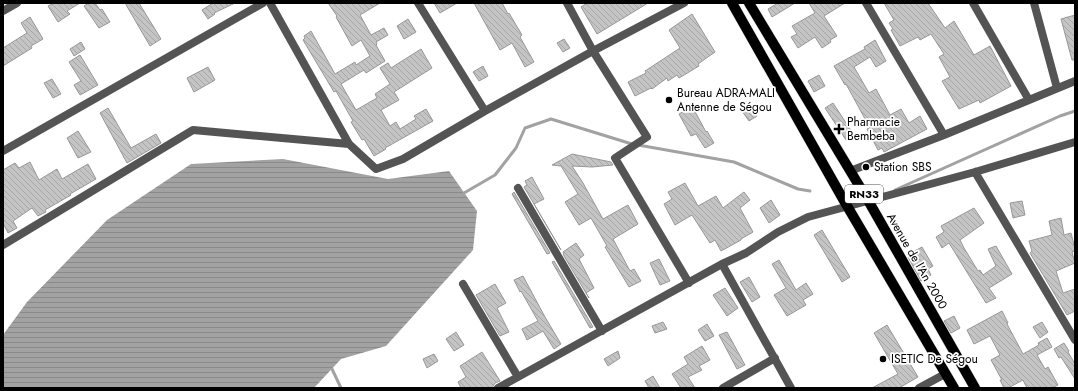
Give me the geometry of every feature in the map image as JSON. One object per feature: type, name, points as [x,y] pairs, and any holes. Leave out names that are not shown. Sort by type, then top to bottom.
[{"type":"main road","name":"RN33","points":[[732,3],[848,207],[954,388]]},
{"type":"main road","name":"Avenue de l'An 2000","points":[[749,3],[869,202],[975,388]]},
{"type":"street","points":[[3,11],[17,3]]},
{"type":"street","points":[[3,151],[263,3]]},
{"type":"street","points":[[270,3],[349,144],[376,169],[403,159],[485,111],[593,51],[684,3]]},
{"type":"street","points":[[418,3],[485,111]]},
{"type":"street","points":[[568,3],[593,51],[647,137],[615,158],[689,283]]},
{"type":"street","points":[[866,3],[944,135]]},
{"type":"street","points":[[973,3],[1029,100]]},
{"type":"street","points":[[1034,3],[1057,88]]},
{"type":"street","points":[[850,171],[944,135],[1075,81]]},
{"type":"street","points":[[3,245],[193,130],[349,144]]},
{"type":"street","points":[[498,388],[722,264],[746,253],[778,232],[808,217],[869,202],[1075,142]]},
{"type":"street","points":[[975,172],[1075,340]]},
{"type":"street","points":[[518,188],[602,331]]},
{"type":"street","points":[[722,264],[791,388]]},
{"type":"street","points":[[463,284],[518,377]]},
{"type":"street","points":[[723,388],[775,358]]},
{"type":"street","points":[[919,388],[945,374]]},
{"type":"shaded area","points":[[283,159],[388,179],[449,171],[477,211],[473,250],[386,346],[341,359],[314,388],[3,388],[3,335],[27,302],[107,220],[191,164]]},
{"type":"building","points":[[54,3],[80,3],[67,11],[70,14],[58,22],[48,6]]},
{"type":"building","points":[[89,3],[95,3],[100,10],[102,9],[110,22],[99,28],[84,6]]},
{"type":"building","points":[[125,3],[139,3],[161,39],[150,46]]},
{"type":"building","points":[[213,3],[235,3],[214,13],[215,14],[208,19],[202,10]]},
{"type":"building","points":[[328,3],[380,3],[360,15],[371,35],[384,28],[388,35],[376,42],[376,45],[385,61],[366,73],[364,70],[341,84],[356,110],[377,98],[375,94],[390,84],[380,68],[388,63],[391,68],[421,49],[432,68],[394,92],[399,100],[381,110],[390,126],[396,122],[400,129],[416,119],[414,116],[426,109],[433,121],[385,148],[386,149],[374,156],[364,139],[362,140],[351,122],[353,121],[336,91],[334,92],[303,40],[305,38],[304,36],[311,31],[335,74],[355,62],[356,65],[370,56],[361,40],[352,46],[336,17],[337,16]]},
{"type":"building","points":[[434,3],[457,3],[440,13]]},
{"type":"building","points":[[474,3],[502,3],[522,35],[520,37],[534,62],[525,67],[512,43],[500,50]]},
{"type":"building","points":[[587,3],[648,3],[597,34],[581,7]]},
{"type":"building","points":[[778,3],[795,3],[772,17],[768,9]]},
{"type":"building","points":[[809,3],[845,3],[824,16],[837,36],[830,40],[831,42],[822,48],[815,37],[798,48],[791,37],[797,34],[792,26],[815,13]]},
{"type":"building","points":[[884,3],[928,3],[945,28],[954,21],[974,55],[990,46],[1011,86],[980,103],[979,100],[959,109],[942,81],[950,77],[939,57],[944,54],[931,34],[920,40],[918,37],[900,46],[891,30],[893,29],[889,23],[894,20]]},
{"type":"building","points":[[692,14],[715,52],[698,64],[699,66],[679,78],[677,75],[668,81],[667,78],[652,89],[651,88],[635,96],[628,82],[646,73],[645,71],[680,48],[669,30]]},
{"type":"building","points":[[1075,15],[1075,60],[1072,60],[1061,19]]},
{"type":"building","points":[[30,17],[43,39],[31,46],[32,48],[3,66],[3,48],[27,33],[21,23]]},
{"type":"building","points":[[408,19],[416,32],[404,39],[397,26]]},
{"type":"building","points":[[564,39],[570,48],[563,52],[557,43]]},
{"type":"building","points":[[875,40],[886,61],[876,67],[870,57],[854,67],[869,93],[876,89],[890,115],[901,109],[909,123],[920,116],[927,129],[884,152],[882,148],[878,150],[867,129],[870,128],[846,84],[845,85],[834,66],[865,49],[864,47]]},
{"type":"building","points":[[81,42],[85,49],[74,56],[70,49]]},
{"type":"building","points":[[80,55],[98,85],[80,95],[74,85],[81,81],[69,62]]},
{"type":"building","points":[[483,66],[488,76],[479,81],[473,72]]},
{"type":"building","points":[[208,67],[215,80],[194,92],[187,78]]},
{"type":"building","points":[[819,75],[825,86],[814,92],[808,81]]},
{"type":"building","points":[[52,79],[61,94],[53,98],[44,83]]},
{"type":"building","points":[[833,103],[854,135],[846,140],[825,108]]},
{"type":"building","points":[[692,106],[706,132],[707,131],[714,143],[705,148],[696,134],[691,136],[679,114]]},
{"type":"building","points":[[751,106],[757,116],[749,121],[742,111]]},
{"type":"building","points":[[108,108],[131,148],[156,134],[161,143],[127,163],[100,113]]},
{"type":"building","points":[[78,131],[91,152],[78,158],[67,138]]},
{"type":"building","points":[[572,154],[611,162],[613,165],[592,167],[572,166],[603,219],[628,205],[638,224],[613,239],[630,271],[634,269],[641,281],[629,287],[605,247],[607,246],[591,218],[579,225],[565,202],[578,194],[561,166],[552,165]]},
{"type":"building","points":[[30,162],[39,180],[57,169],[62,179],[88,164],[96,179],[70,194],[71,195],[45,210],[46,212],[38,216],[32,208],[13,221],[17,228],[8,233],[3,223],[3,170],[15,163],[19,168]]},
{"type":"building","points":[[532,177],[544,199],[534,204],[561,250],[524,187],[527,185],[525,181]]},
{"type":"building","points":[[685,183],[698,206],[716,196],[723,208],[744,192],[750,200],[740,208],[753,232],[721,251],[715,240],[710,243],[692,215],[675,225],[664,204],[672,199],[668,192]]},
{"type":"building","points":[[514,192],[550,253],[547,254],[512,194]]},
{"type":"building","points":[[771,200],[780,215],[769,223],[760,208]]},
{"type":"building","points":[[1022,201],[1025,215],[1013,218],[1010,203]]},
{"type":"building","points":[[974,208],[984,223],[960,240],[964,248],[978,271],[980,270],[983,275],[996,266],[988,249],[996,246],[1012,274],[989,288],[996,298],[986,303],[949,243],[942,248],[936,237],[944,232],[941,226]]},
{"type":"building","points":[[1061,218],[1064,235],[1071,233],[1075,249],[1075,251],[1072,252],[1075,263],[1056,271],[1063,293],[1075,289],[1075,311],[1067,315],[1030,253],[1032,251],[1029,241],[1052,235],[1049,221]]},
{"type":"building","points":[[822,230],[850,277],[842,282],[814,235]]},
{"type":"building","points":[[576,243],[584,255],[579,259],[594,288],[586,293],[563,252]]},
{"type":"building","points":[[922,247],[933,266],[928,269],[931,275],[921,281],[908,257],[910,256],[909,254]]},
{"type":"building","points":[[659,259],[670,281],[660,285],[650,263]]},
{"type":"building","points":[[779,260],[796,290],[806,283],[813,294],[803,300],[806,305],[787,316],[774,295],[786,288],[772,264]]},
{"type":"building","points":[[554,261],[593,327],[590,328],[552,262]]},
{"type":"building","points":[[523,276],[561,344],[554,349],[543,331],[527,340],[522,329],[538,321],[514,280]]},
{"type":"building","points":[[749,277],[760,297],[752,302],[740,282]]},
{"type":"building","points":[[495,284],[506,303],[497,308],[509,332],[500,336],[476,295]]},
{"type":"building","points":[[725,288],[738,308],[727,316],[713,295]]},
{"type":"building","points":[[1002,311],[1008,323],[1007,324],[1023,354],[1039,345],[1038,343],[1047,338],[1052,347],[1037,355],[1045,369],[1048,367],[1058,385],[1052,388],[1027,388],[1023,380],[1008,388],[1004,388],[1000,380],[1002,380],[991,360],[1000,355],[990,336],[974,344],[967,330]]},
{"type":"building","points":[[954,316],[960,328],[951,333],[944,321]]},
{"type":"building","points":[[663,322],[667,329],[655,333],[652,326]]},
{"type":"building","points":[[1042,322],[1048,332],[1040,338],[1033,327]]},
{"type":"building","points":[[707,324],[714,336],[705,341],[698,330]]},
{"type":"building","points":[[887,325],[918,377],[899,388],[872,388],[898,374],[874,333]]},
{"type":"building","points":[[456,332],[464,345],[454,351],[446,339]]},
{"type":"building","points":[[727,332],[745,365],[737,369],[719,335]]},
{"type":"building","points":[[1064,343],[1075,364],[1075,379],[1054,349]]},
{"type":"building","points":[[702,346],[710,360],[699,366],[702,370],[688,377],[695,388],[681,388],[672,374],[688,364],[684,357]]},
{"type":"building","points":[[618,351],[620,358],[608,366],[604,359]]},
{"type":"building","points":[[482,352],[500,381],[495,383],[492,388],[461,388],[458,382],[466,377],[460,366]]},
{"type":"building","points":[[434,354],[438,361],[427,368],[423,359]]},
{"type":"building","points":[[653,376],[660,388],[649,388],[645,381]]},
{"type":"waterway","points":[[895,190],[1060,116],[1075,111]]},
{"type":"waterway","points":[[464,193],[495,175],[516,148],[525,128],[551,119],[632,144]]},
{"type":"waterway","points":[[638,145],[734,162],[798,189],[810,191]]},
{"type":"waterway","points":[[332,369],[341,388]]},
{"type":"place","name":"Bureau ADRA-MALI Antenne de Ségou","points":[[669,100]]},
{"type":"place","name":"Pharmacie Bembeba","points":[[839,129]]},
{"type":"place","name":"Station SBS","points":[[866,167]]},
{"type":"place","name":"ISETIC De Ségou","points":[[883,359]]}]
